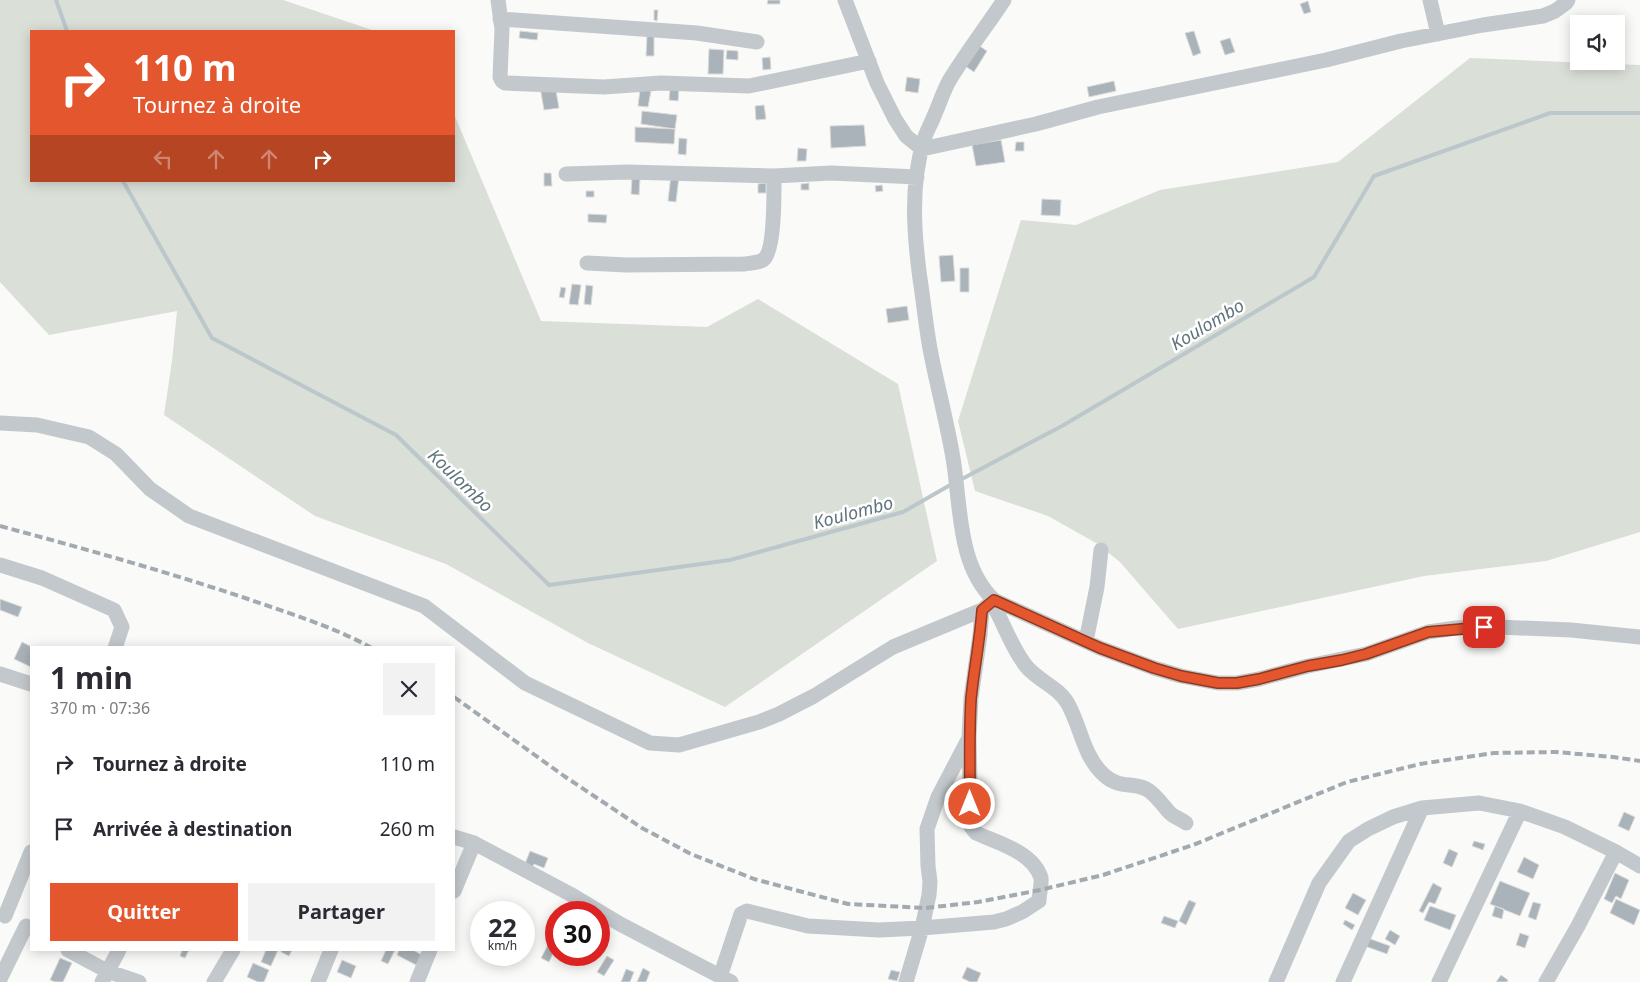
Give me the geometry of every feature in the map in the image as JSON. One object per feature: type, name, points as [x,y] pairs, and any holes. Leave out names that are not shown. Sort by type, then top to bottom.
[{"type":"street","points":[[498,0],[500,19],[500,77],[505,83],[604,87],[661,83],[749,86],[869,61]]},
{"type":"street","points":[[845,0],[877,83],[895,119],[906,136],[922,149]]},
{"type":"street","points":[[1004,0],[948,84],[924,140],[917,177],[915,206],[918,264],[931,353],[953,459],[960,520],[975,573],[989,604],[1026,666],[1038,678],[1060,693],[1068,703],[1084,746],[1103,774],[1124,786],[1143,787],[1151,791],[1171,814],[1186,822]]},
{"type":"street","points":[[1430,0],[1438,34]]},
{"type":"street","points":[[922,149],[1036,124],[1098,107],[1326,60],[1438,34],[1543,16],[1555,11],[1568,0]]},
{"type":"street","points":[[500,19],[696,33],[757,42]]},
{"type":"street","points":[[566,174],[628,172],[774,176],[831,173],[917,177]]},
{"type":"street","points":[[587,263],[656,265],[744,264],[761,261],[766,258],[771,240],[774,211],[774,176]]},
{"type":"street","points":[[0,423],[37,426],[89,437],[116,454],[150,489],[189,516],[424,606],[525,683],[650,743],[679,745],[759,722],[779,714],[814,696],[893,647],[989,604],[1154,668],[1181,676],[1218,683],[1237,683],[1259,679],[1308,666],[1366,654],[1428,632],[1456,628],[1498,627],[1571,630],[1640,637]]},
{"type":"street","points":[[1086,641],[1101,550]]},
{"type":"street","points":[[0,565],[42,578],[114,610],[122,627],[116,646]]},
{"type":"street","points":[[455,837],[474,843],[725,979],[741,914],[747,911],[808,926],[879,930],[994,922],[1006,919],[1022,912],[1039,901],[1041,880],[1036,868],[1026,858],[971,828],[969,738],[971,698],[980,635],[989,604]]},
{"type":"street","points":[[0,674],[30,684]]},
{"type":"street","points":[[906,982],[922,928],[930,882],[928,829],[938,797],[969,738]]},
{"type":"street","points":[[1276,982],[1319,883],[1349,841],[1393,817],[1422,808],[1479,803],[1520,811],[1565,827],[1640,866]]},
{"type":"street","points":[[1343,982],[1422,808]]},
{"type":"street","points":[[1439,982],[1520,811]]},
{"type":"street","points":[[455,889],[474,843]]},
{"type":"street","points":[[1546,982],[1578,926],[1616,852]]},
{"type":"street","points":[[0,979],[29,928],[3,915],[30,854]]},
{"type":"street","points":[[69,951],[104,976],[139,982]]},
{"type":"street","points":[[104,976],[118,951]]},
{"type":"street","points":[[214,982],[232,951]]},
{"type":"street","points":[[318,982],[331,951]]},
{"type":"street","points":[[417,982],[430,951]]},
{"type":"shaded area","points":[[0,0],[283,0],[372,30],[30,30],[30,182],[455,182],[455,116],[541,321],[707,327],[758,299],[898,384],[937,561],[725,707],[588,643],[446,564],[315,516],[164,415],[177,311],[49,335],[0,282]]},
{"type":"shaded area","points":[[1470,58],[1570,62],[1570,70],[1625,70],[1625,64],[1640,65],[1640,532],[1546,561],[1424,576],[1178,629],[1120,562],[1096,543],[1048,516],[975,491],[958,421],[1021,220],[1076,225],[1160,190],[1338,162]]},
{"type":"building","points":[[768,0],[780,0],[780,4],[767,4]]},
{"type":"building","points":[[1308,1],[1311,12],[1304,14],[1300,4]]},
{"type":"building","points":[[654,10],[658,10],[657,21],[654,20]]},
{"type":"building","points":[[520,31],[538,33],[537,40],[519,38]]},
{"type":"building","points":[[1194,31],[1201,53],[1193,56],[1185,33]]},
{"type":"building","points":[[647,36],[654,36],[654,56],[646,56]]},
{"type":"building","points":[[1230,38],[1235,52],[1225,55],[1220,41]]},
{"type":"building","points":[[978,45],[987,51],[974,72],[965,66]]},
{"type":"building","points":[[709,49],[724,50],[723,74],[708,74]]},
{"type":"building","points":[[727,50],[738,51],[738,60],[726,59]]},
{"type":"building","points":[[770,57],[771,69],[763,70],[762,58]]},
{"type":"building","points":[[907,77],[920,79],[918,93],[905,91]]},
{"type":"building","points":[[1114,81],[1116,91],[1089,97],[1087,87]]},
{"type":"building","points":[[555,85],[559,108],[544,110],[540,87]]},
{"type":"building","points":[[670,89],[679,89],[678,101],[669,100]]},
{"type":"building","points":[[640,90],[651,91],[648,107],[638,106]]},
{"type":"building","points":[[764,105],[766,119],[756,120],[755,106]]},
{"type":"building","points":[[642,111],[677,115],[675,129],[641,124]]},
{"type":"building","points":[[864,125],[866,146],[831,148],[830,126]]},
{"type":"building","points":[[635,127],[675,129],[674,144],[635,142]]},
{"type":"building","points":[[679,138],[687,139],[686,155],[678,154]]},
{"type":"building","points":[[1001,140],[1005,162],[976,166],[972,145]]},
{"type":"building","points":[[1016,142],[1024,142],[1024,151],[1015,151]]},
{"type":"building","points":[[798,148],[807,149],[806,161],[797,161]]},
{"type":"building","points":[[544,173],[551,173],[552,186],[544,186]]},
{"type":"building","points":[[671,175],[679,176],[676,202],[668,201]]},
{"type":"building","points":[[632,178],[640,179],[639,195],[631,194]]},
{"type":"building","points":[[766,183],[766,193],[758,193],[758,184]]},
{"type":"building","points":[[809,183],[809,190],[801,190],[801,184]]},
{"type":"building","points":[[882,185],[883,191],[876,192],[875,186]]},
{"type":"building","points":[[586,191],[594,191],[594,197],[586,197]]},
{"type":"building","points":[[1042,199],[1061,200],[1060,216],[1041,215]]},
{"type":"building","points":[[588,214],[607,215],[606,223],[588,222]]},
{"type":"building","points":[[953,255],[955,281],[941,282],[939,256]]},
{"type":"building","points":[[960,268],[969,268],[969,292],[960,292]]},
{"type":"building","points":[[572,284],[581,285],[578,305],[569,304]]},
{"type":"building","points":[[586,285],[593,286],[591,305],[584,304]]},
{"type":"building","points":[[561,287],[566,288],[564,298],[559,297]]},
{"type":"building","points":[[907,306],[909,320],[888,323],[886,309]]},
{"type":"building","points":[[0,599],[22,607],[18,617],[0,610]]},
{"type":"building","points":[[22,642],[30,646],[30,667],[14,659]]},
{"type":"building","points":[[1624,812],[1635,817],[1629,831],[1618,826]]},
{"type":"building","points":[[1474,841],[1485,844],[1483,850],[1472,846]]},
{"type":"building","points":[[1449,849],[1458,853],[1452,867],[1443,863]]},
{"type":"building","points":[[530,851],[548,858],[544,868],[534,864],[530,872],[523,869]]},
{"type":"building","points":[[1524,857],[1539,865],[1533,879],[1517,872]]},
{"type":"building","points":[[1615,873],[1629,880],[1621,899],[1616,896],[1612,903],[1604,899]]},
{"type":"building","points":[[1500,881],[1530,893],[1520,916],[1490,904]]},
{"type":"building","points":[[1433,883],[1442,888],[1435,904],[1429,902],[1423,913],[1419,911]]},
{"type":"building","points":[[1353,893],[1366,900],[1358,915],[1345,908]]},
{"type":"building","points":[[1616,899],[1640,910],[1634,925],[1610,913]]},
{"type":"building","points":[[1189,900],[1196,903],[1186,925],[1179,921]]},
{"type":"building","points":[[1533,902],[1541,904],[1536,920],[1528,917]]},
{"type":"building","points":[[1430,906],[1456,915],[1450,930],[1424,920]]},
{"type":"building","points":[[1495,906],[1504,909],[1502,919],[1492,916]]},
{"type":"building","points":[[1164,916],[1178,921],[1175,928],[1161,923]]},
{"type":"building","points":[[1345,920],[1355,925],[1352,930],[1343,924]]},
{"type":"building","points":[[1390,930],[1400,936],[1395,945],[1385,939]]},
{"type":"building","points":[[1520,933],[1529,936],[1525,948],[1516,945]]},
{"type":"building","points":[[1365,937],[1390,946],[1387,954],[1362,945]]},
{"type":"building","points":[[545,950],[545,960],[541,958]]},
{"type":"building","points":[[182,951],[188,951],[185,958],[180,956]]},
{"type":"building","points":[[266,951],[278,951],[271,966],[261,962]]},
{"type":"building","points":[[281,951],[292,951],[289,956]]},
{"type":"building","points":[[386,951],[394,951],[388,964],[381,961]]},
{"type":"building","points":[[399,951],[415,951],[422,955],[416,965],[397,955]]},
{"type":"building","points":[[60,958],[72,963],[63,982],[55,982],[50,980]]},
{"type":"building","points":[[610,958],[614,960],[604,976],[597,972],[601,966],[610,966]]},
{"type":"building","points":[[342,960],[356,966],[351,978],[337,972]]},
{"type":"building","points":[[253,963],[269,970],[264,982],[258,982],[247,977]]},
{"type":"building","points":[[967,967],[981,973],[977,982],[970,982],[962,978]]},
{"type":"building","points":[[643,968],[650,972],[646,982],[637,982]]},
{"type":"building","points":[[626,969],[634,972],[630,982],[621,982]]},
{"type":"building","points":[[891,970],[900,972],[897,981],[888,979]]},
{"type":"building","points":[[1501,975],[1508,980],[1507,982],[1496,982]]},
{"type":"waterway","name":"Koulombo","points":[[56,0],[67,30]]},
{"type":"waterway","name":"Koulombo","points":[[960,480],[1062,426],[1314,277],[1374,176],[1550,113],[1640,113]]},
{"type":"waterway","name":"Koulombo","points":[[124,182],[212,338],[396,435],[549,585],[730,560],[903,512],[952,484]]},
{"type":"railway","points":[[0,526],[184,578],[326,626],[368,646]]},
{"type":"railway","points":[[455,698],[564,776],[642,828],[691,854],[754,879],[848,904],[926,908],[978,902],[1103,875],[1193,845],[1347,782],[1420,764],[1494,753],[1556,752],[1640,761]]},
{"type":"route","points":[[970,804],[969,738],[971,698],[982,610],[994,600],[1100,648],[1154,668],[1181,676],[1218,683],[1237,683],[1259,679],[1308,666],[1342,660],[1366,654],[1428,632],[1484,627]]}]
